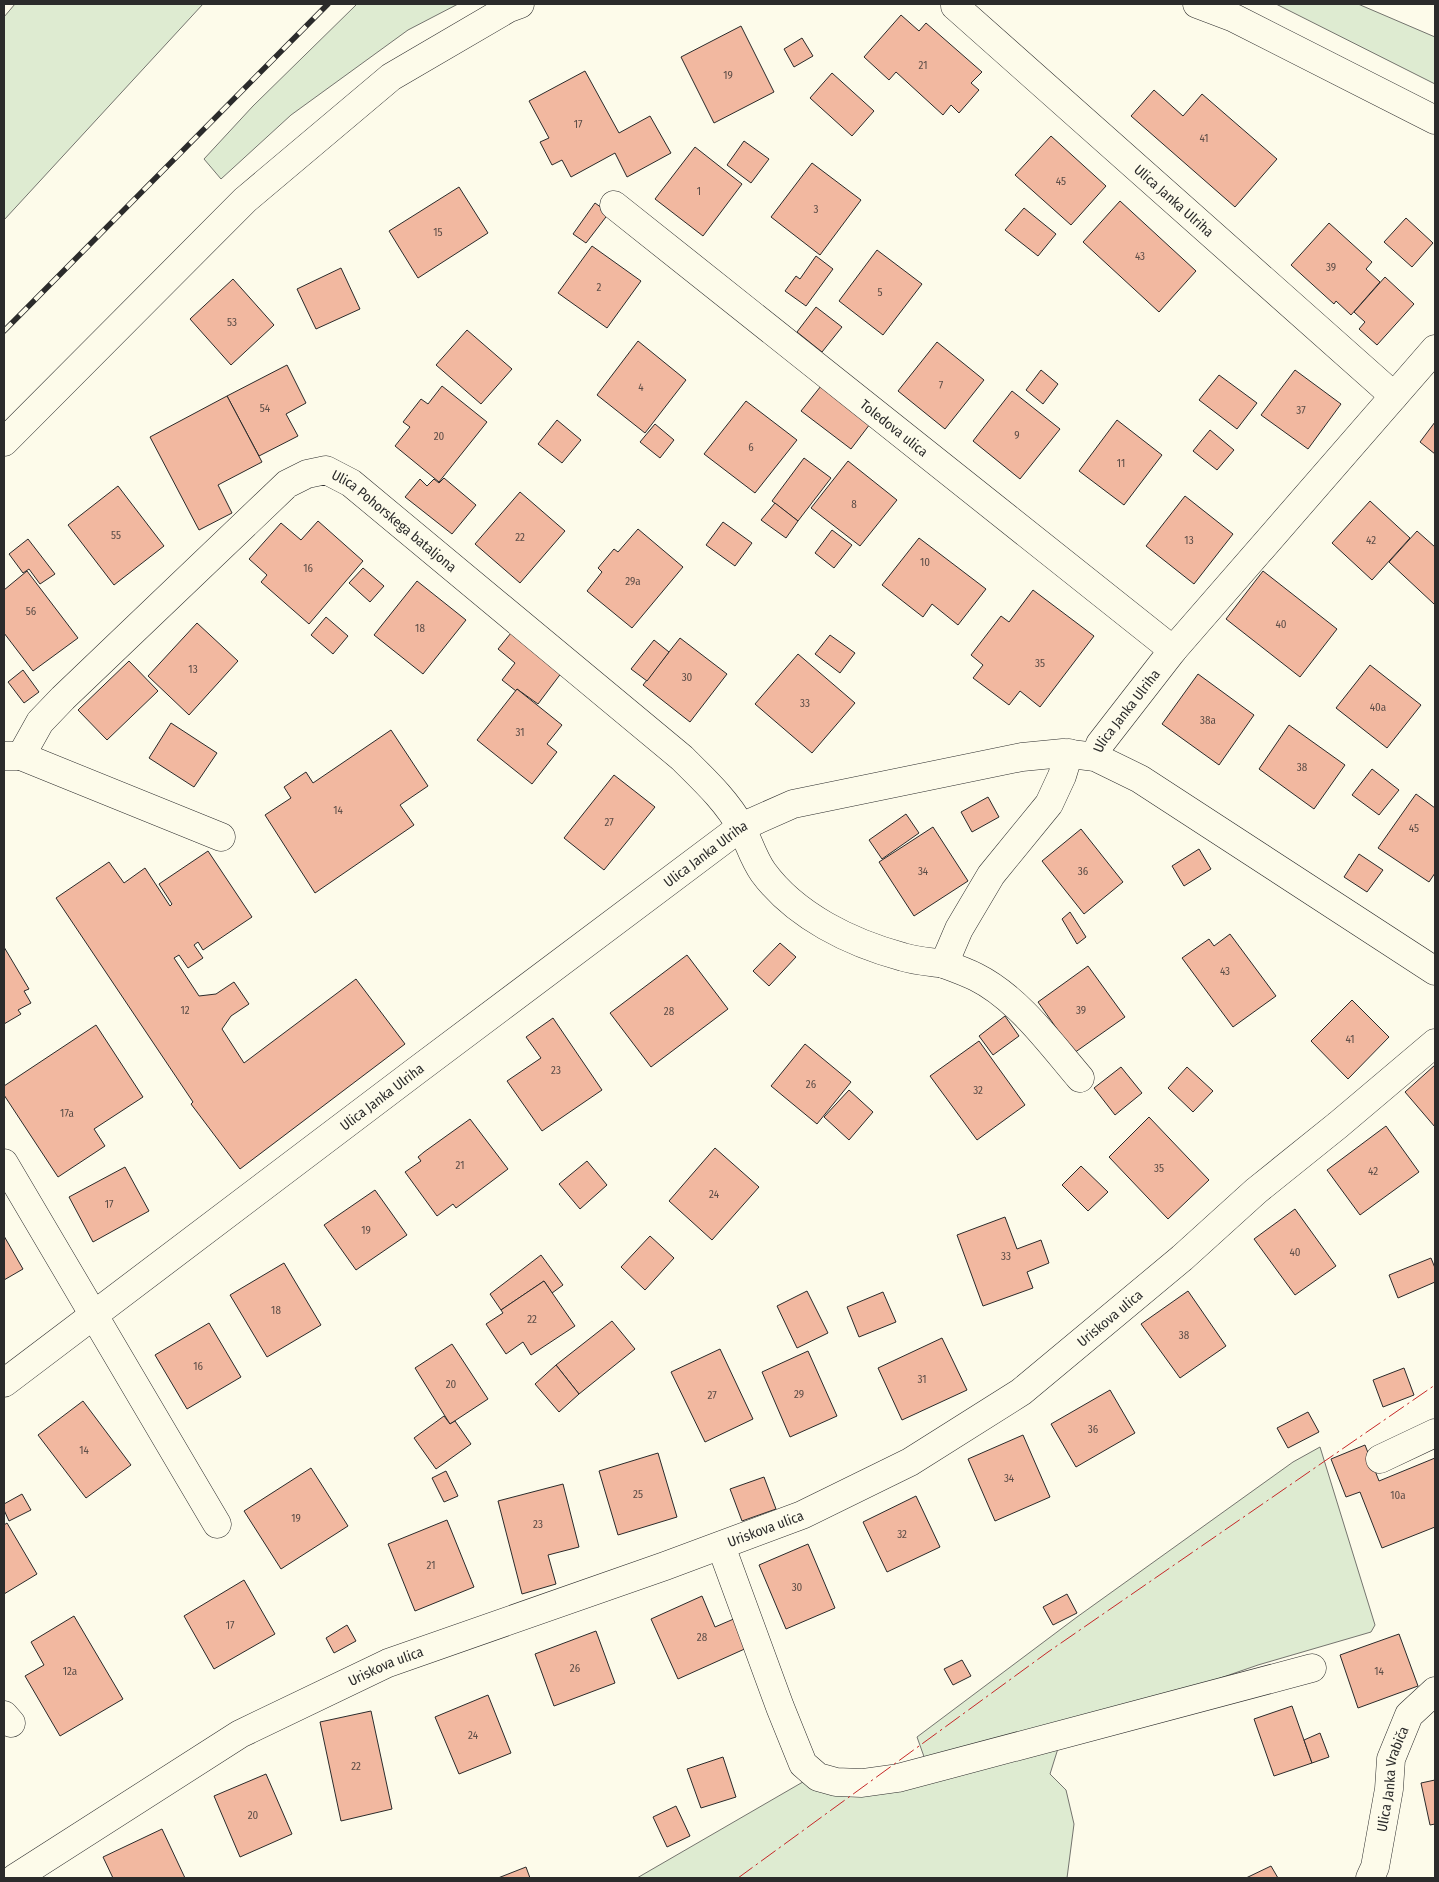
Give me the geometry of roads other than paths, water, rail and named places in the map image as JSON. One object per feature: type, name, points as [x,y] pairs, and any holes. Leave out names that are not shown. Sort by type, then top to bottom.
[{"type":"street","points":[[4,442],[252,194],[391,77],[509,8],[520,4]]},
{"type":"street","name":"Ulica Janka Ulriha","points":[[955,4],[970,20],[1394,396]]},
{"type":"street","points":[[1196,4],[1234,18],[1435,120]]},
{"type":"street","name":"Toledova ulica","points":[[614,205],[1173,650]]},
{"type":"street","name":"Ulica Janka Ulriha","points":[[4,1383],[741,827],[793,804],[1022,757],[1062,752],[1096,757],[1100,744],[1173,650],[1435,349]]},
{"type":"street","name":"Ulica Pohorskega bataljona","points":[[12,756],[63,698],[287,484],[307,474],[326,470],[351,484],[682,758],[720,796],[741,827],[762,871],[781,893],[805,912],[836,932],[904,958],[944,964],[977,978],[1018,1008],[1080,1078]]},
{"type":"street","points":[[944,964],[959,929],[991,874],[1049,804],[1062,776],[1069,753]]},
{"type":"street","points":[[12,756],[221,837]]},
{"type":"street","points":[[1096,757],[1140,779],[1435,971]]},
{"type":"street","name":"Uriskova ulica","points":[[16,1878],[240,1734],[388,1663],[802,1516],[910,1462],[1021,1392],[1182,1258],[1256,1191],[1346,1119],[1435,1043]]},
{"type":"street","points":[[4,1163],[95,1314],[217,1524]]},
{"type":"street","points":[[1380,1458],[1435,1433]]},
{"type":"street","points":[[721,1546],[803,1764],[818,1777],[836,1782],[862,1783],[898,1778],[1312,1668]]},
{"type":"street","name":"Ulica Janka Vrabiča","points":[[1370,1878],[1375,1867],[1389,1789],[1391,1759],[1408,1715],[1435,1690]]},
{"type":"railway","points":[[4,331],[328,4]]}]
